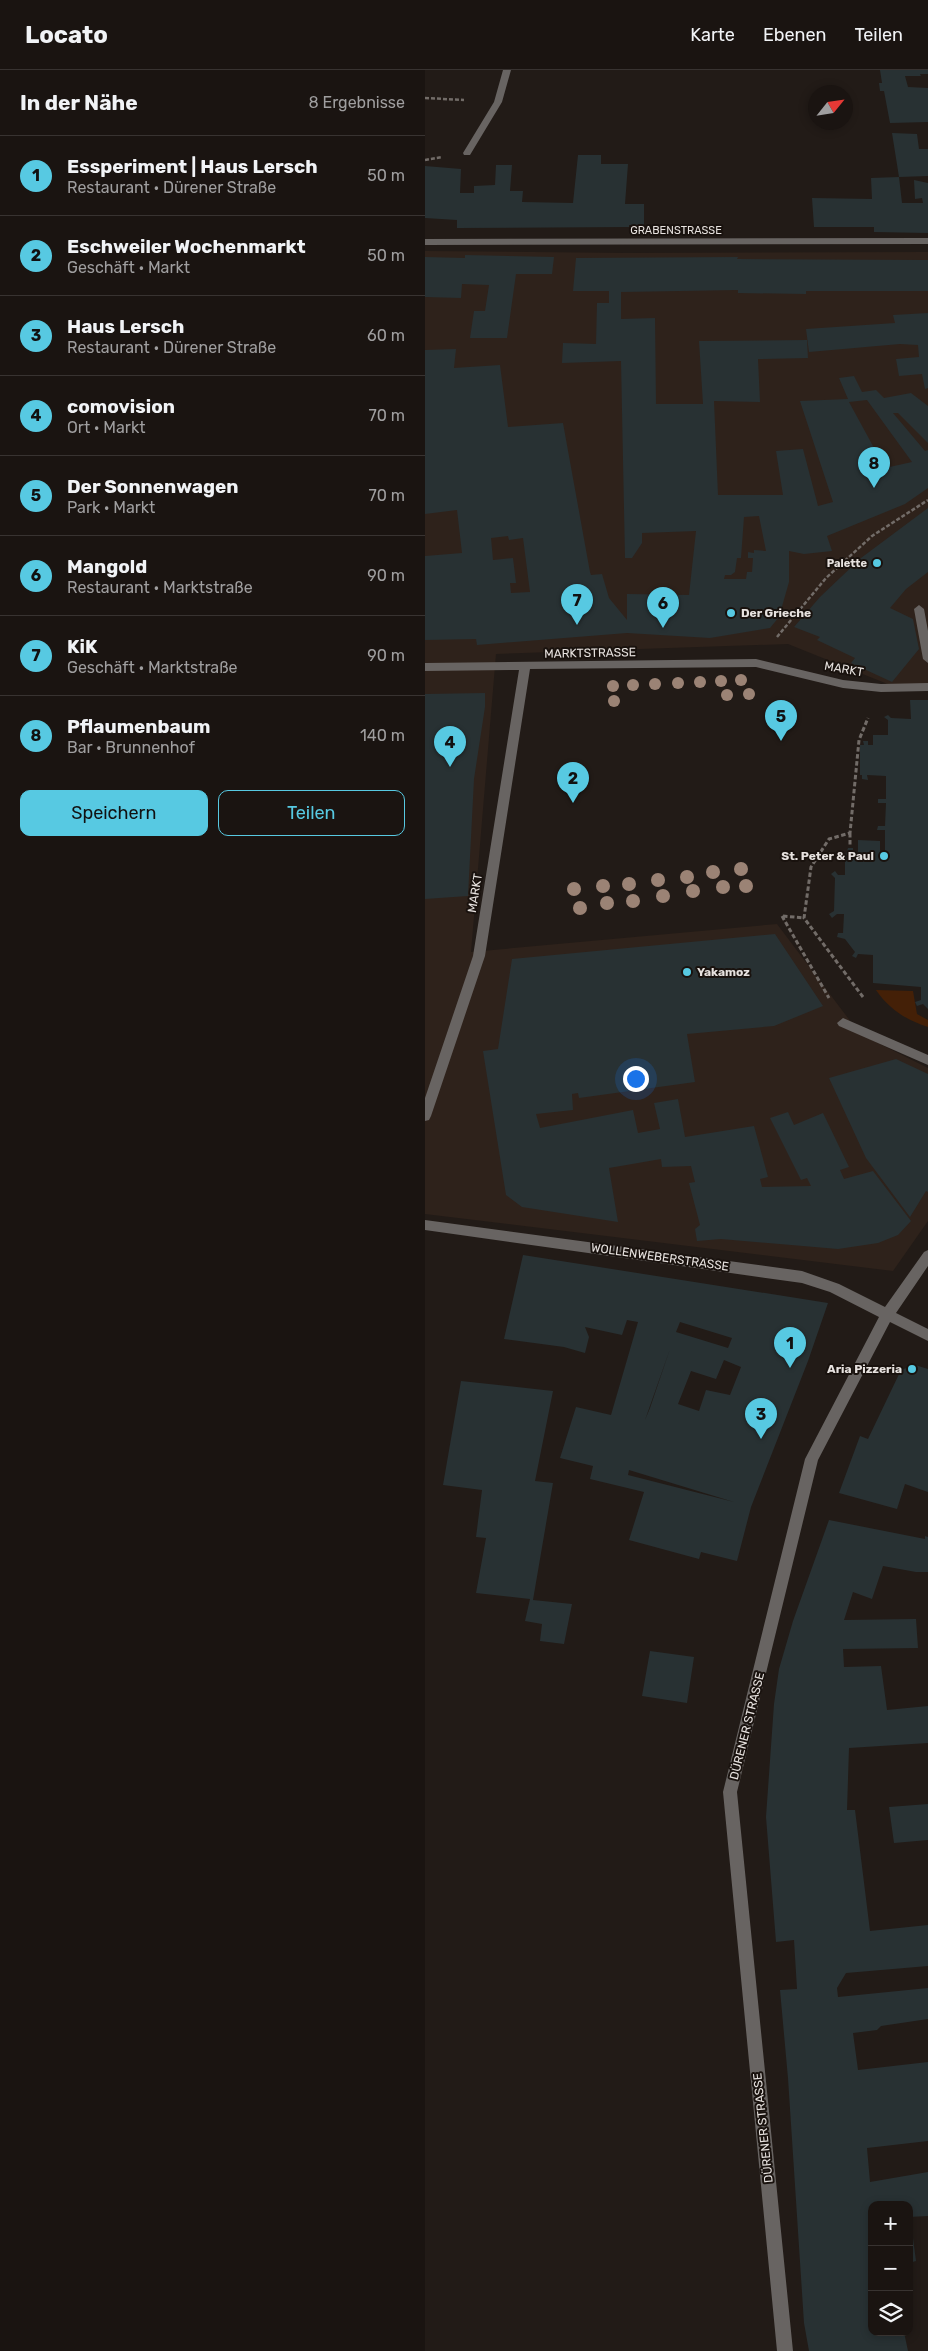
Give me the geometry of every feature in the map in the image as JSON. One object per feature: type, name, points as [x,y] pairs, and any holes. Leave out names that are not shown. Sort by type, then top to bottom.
[{"type":"street","points":[[467,153],[498,102],[507,70]]},
{"type":"street","name":"GRABENSTRASSE","points":[[425,242],[928,241]]},
{"type":"street","points":[[919,609],[928,658]]},
{"type":"street","name":"MARKTSTRASSE","points":[[425,667],[756,662]]},
{"type":"street","name":"MARKT","points":[[756,662],[843,684],[881,688],[928,687]]},
{"type":"street","name":"MARKT","points":[[425,1116],[479,956],[525,666]]},
{"type":"street","points":[[843,1023],[928,1060]]},
{"type":"street","name":"WOLLENWEBERSTRASSE","points":[[425,1225],[803,1276],[834,1288],[928,1335]]},
{"type":"street","name":"DÜRENER STRASSE","points":[[785,2351],[731,1792],[811,1459],[887,1315],[928,1256]]},
{"type":"path","points":[[756,662],[826,578],[872,536],[928,500]]},
{"type":"path","points":[[850,847],[859,740],[881,688]]},
{"type":"path","points":[[850,833],[829,839],[811,868],[804,918],[813,934],[869,1005]]},
{"type":"path","points":[[804,918],[782,916],[843,1023]]},
{"type":"shaded area","points":[[425,251],[626,253],[928,252],[928,684],[890,685],[788,644],[496,654],[471,952],[777,924],[860,1034],[928,1068],[928,1221],[893,1271],[425,1214]]},
{"type":"shaded area","points":[[876,990],[913,991],[917,1014],[928,1020],[928,1027],[912,1021],[899,1013]]},
{"type":"building","points":[[880,70],[928,70],[928,74],[920,74],[921,76],[905,76],[908,87],[928,88],[928,122],[890,123],[884,91],[880,91],[879,83],[882,83]]},
{"type":"building","points":[[892,133],[917,134],[919,149],[928,149],[928,176],[899,177]]},
{"type":"building","points":[[578,155],[601,155],[601,164],[628,164],[625,204],[644,204],[644,225],[629,225],[629,227],[457,228],[457,220],[425,218],[425,166],[461,169],[460,193],[474,193],[474,186],[495,185],[496,165],[512,165],[510,191],[523,191],[522,202],[573,203]]},
{"type":"building","points":[[899,177],[902,203],[923,203],[922,198],[915,199],[914,180],[928,183],[928,233],[874,232],[874,227],[814,227],[812,198],[872,199],[871,178]]},
{"type":"building","points":[[465,255],[554,257],[552,274],[516,274],[507,338],[470,338],[474,311],[485,311],[489,285],[462,284],[461,298],[425,297],[425,257],[465,258]]},
{"type":"building","points":[[738,257],[737,259],[928,260],[928,291],[806,291],[806,294],[738,293],[738,290],[621,292],[621,319],[655,318],[656,404],[703,404],[699,341],[807,340],[808,358],[758,359],[760,402],[714,401],[718,495],[783,495],[776,451],[803,449],[818,506],[833,502],[800,401],[848,399],[839,378],[854,376],[862,392],[876,390],[884,398],[911,393],[928,406],[928,443],[898,413],[893,413],[925,451],[928,450],[928,488],[905,504],[827,536],[832,551],[804,554],[789,551],[789,582],[779,617],[770,628],[710,638],[627,633],[477,645],[476,639],[425,640],[425,556],[462,553],[457,510],[425,514],[425,350],[456,349],[454,368],[500,365],[508,427],[563,423],[590,572],[591,575],[602,574],[609,598],[627,620],[627,594],[689,595],[696,531],[642,533],[642,543],[632,558],[625,558],[621,361],[562,363],[563,343],[596,344],[597,303],[609,303],[609,291],[573,291],[576,258]],"holes":[[[867,400],[912,462],[885,468],[849,402]],[[759,516],[766,551],[754,550],[754,553],[748,552],[748,558],[753,558],[752,572],[747,572],[746,579],[724,579],[725,575],[731,575],[735,572],[737,558],[741,558],[744,517]],[[508,536],[509,540],[523,538],[530,592],[511,593],[510,583],[516,583],[513,558],[493,560],[491,538]]]},
{"type":"building","points":[[928,313],[928,388],[925,389],[922,374],[899,376],[896,359],[919,357],[918,345],[900,344],[809,352],[806,329],[895,323],[893,315]]},
{"type":"building","points":[[928,508],[928,572],[906,589],[890,608],[913,619],[919,649],[892,682],[851,663],[855,658],[817,640],[820,637],[794,627],[820,597],[861,558]]},
{"type":"building","points":[[485,693],[485,707],[474,779],[468,896],[425,899],[425,694]]},
{"type":"building","name":"St. Peter & Paul","points":[[910,700],[928,700],[928,1009],[923,1004],[917,1006],[915,1002],[921,1000],[921,987],[873,983],[873,955],[858,954],[856,958],[852,956],[855,952],[845,939],[837,937],[838,933],[843,933],[844,914],[837,914],[832,918],[829,914],[834,911],[835,878],[831,874],[835,871],[838,875],[845,875],[845,857],[840,857],[840,853],[846,854],[848,848],[853,848],[853,852],[858,852],[858,840],[880,841],[880,854],[885,854],[885,830],[877,830],[878,826],[885,826],[886,803],[878,803],[878,799],[886,799],[886,776],[867,775],[868,780],[862,779],[862,775],[860,775],[860,745],[864,745],[863,741],[868,741],[868,745],[873,745],[873,735],[888,735],[888,720],[884,717],[888,715],[891,718],[911,719]]},
{"type":"building","points":[[775,934],[823,1006],[774,1026],[687,1034],[695,1082],[579,1098],[578,1093],[572,1094],[573,1110],[536,1114],[540,1128],[633,1110],[638,1133],[660,1129],[654,1103],[678,1099],[685,1137],[754,1126],[768,1177],[760,1179],[762,1187],[811,1186],[807,1178],[801,1180],[770,1118],[788,1112],[794,1125],[823,1113],[849,1167],[840,1170],[844,1179],[873,1171],[911,1221],[898,1235],[878,1243],[838,1249],[721,1239],[697,1241],[695,1229],[700,1225],[689,1183],[695,1182],[691,1166],[662,1167],[661,1159],[609,1168],[618,1222],[522,1207],[506,1195],[483,1051],[498,1049],[512,959]]},
{"type":"building","points":[[896,1059],[928,1074],[928,1192],[926,1191],[910,1217],[866,1158],[829,1078]]},
{"type":"building","points":[[523,1255],[828,1303],[808,1361],[751,1507],[737,1561],[701,1552],[699,1559],[629,1540],[644,1492],[590,1479],[593,1466],[560,1458],[576,1407],[611,1415],[638,1322],[627,1320],[622,1335],[585,1327],[589,1337],[585,1353],[564,1347],[504,1339]],"holes":[[[680,1322],[732,1338],[728,1348],[676,1332]],[[670,1349],[650,1408],[645,1420]],[[724,1360],[741,1367],[730,1395],[706,1390],[699,1411],[678,1404],[691,1371],[716,1379]],[[629,1470],[734,1502],[628,1475]]]},
{"type":"building","points":[[915,1365],[928,1369],[928,1492],[905,1484],[897,1509],[839,1493],[860,1436],[868,1439],[901,1370]]},
{"type":"building","points":[[461,1381],[553,1391],[535,1481],[553,1483],[533,1600],[572,1604],[564,1644],[540,1641],[542,1624],[525,1621],[530,1599],[476,1593],[486,1538],[476,1537],[482,1490],[443,1485]]},
{"type":"building","points":[[829,1520],[925,1539],[925,1536],[928,1537],[928,1572],[916,1572],[883,1566],[872,1599],[853,1592],[844,1620],[916,1619],[918,1648],[843,1649],[844,1667],[881,1666],[887,1710],[928,1706],[928,1743],[849,1748],[847,1810],[855,1810],[870,1931],[928,1925],[928,1966],[846,1973],[837,1988],[838,1997],[928,1988],[928,2019],[881,2026],[877,2030],[853,2033],[858,2070],[928,2062],[928,2141],[867,2148],[870,2182],[928,2172],[928,2216],[913,2217],[913,2201],[868,2201],[868,2336],[905,2336],[908,2351],[809,2351],[804,2323],[788,2078],[780,1990],[797,1989],[794,1940],[776,1942],[766,1817],[774,1704],[779,1669],[793,1621]]},
{"type":"building","points":[[650,1651],[694,1657],[687,1703],[642,1696]]},
{"type":"building","points":[[928,1804],[928,1840],[894,1843],[889,1807]]},
{"type":"building","points":[[913,2238],[916,2261],[913,2262]]},
{"type":"place","name":"Pflaumenbaum","points":[[874,488]]},
{"type":"place","name":"Palette","points":[[877,563]]},
{"type":"place","name":"Der Grieche","points":[[731,613]]},
{"type":"place","name":"KiK","points":[[577,625]]},
{"type":"place","name":"Mangold","points":[[663,628]]},
{"type":"place","name":"Der Sonnenwagen","points":[[781,741]]},
{"type":"place","name":"comovision","points":[[450,767]]},
{"type":"place","name":"Eschweiler Wochenmarkt","points":[[573,803]]},
{"type":"place","name":"St. Peter & Paul","points":[[884,856]]},
{"type":"place","name":"Yakamoz","points":[[687,972]]},
{"type":"place","name":"Essperiment | Haus Lersch","points":[[790,1368]]},
{"type":"place","name":"Aria Pizzeria","points":[[912,1369]]},
{"type":"place","name":"Haus Lersch","points":[[761,1439]]}]
